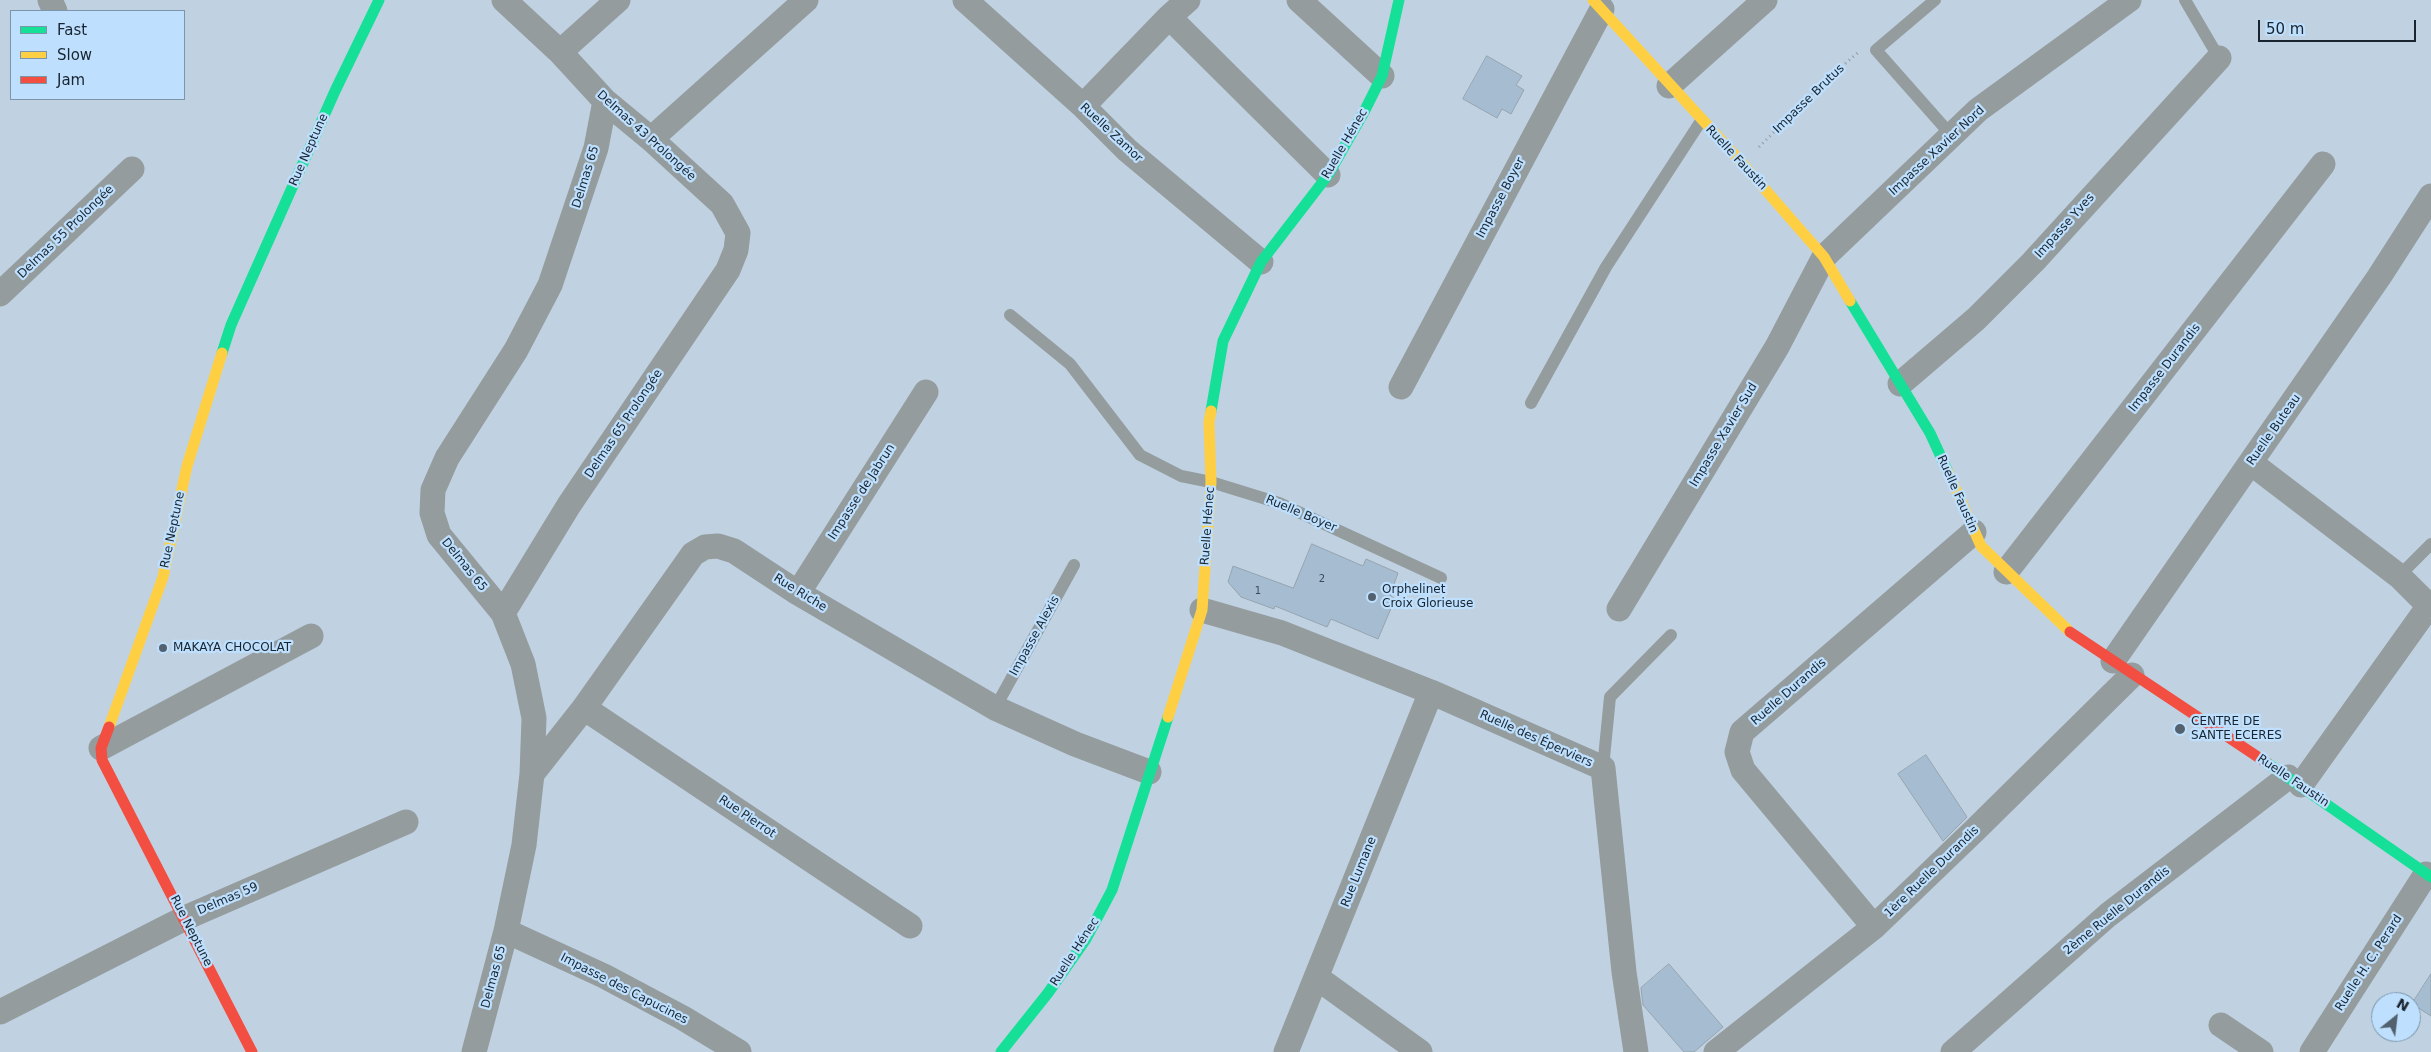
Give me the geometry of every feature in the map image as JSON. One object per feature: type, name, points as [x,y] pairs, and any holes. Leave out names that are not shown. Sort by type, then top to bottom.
[{"type":"street","name":"Rue Neptune","points":[[252,1052],[185,918],[102,760],[101,748],[163,577],[187,466],[231,325],[335,91],[379,0]]},
{"type":"street","name":"Delmas 43 Prolongée","points":[[504,0],[560,52],[605,102],[652,139],[722,204],[738,233]]},
{"type":"street","points":[[560,52],[618,0]]},
{"type":"street","points":[[652,139],[806,0]]},
{"type":"street","points":[[1083,106],[1169,17],[1188,0]]},
{"type":"street","points":[[1299,0],[1382,76]]},
{"type":"street","name":"Ruelle Hénec","points":[[1001,1052],[1048,993],[1086,939],[1108,898],[1202,610],[1211,482],[1209,422],[1223,341],[1261,262],[1328,175],[1364,112],[1382,76],[1399,0]]},
{"type":"street","points":[[1670,86],[1765,0]]},
{"type":"street","name":"Impasse Xavier Nord","points":[[1824,257],[1978,110],[2130,0]]},
{"type":"street","name":"Ruelle Zamor","points":[[978,4],[1127,150],[1261,262]]},
{"type":"street","name":"Ruelle Faustin","points":[[1597,5],[1701,121],[1742,163],[1824,257],[1930,433],[1981,546],[2068,631],[2294,781],[2429,875]]},
{"type":"street","name":"Impasse Boyer","points":[[1401,387],[1597,5]]},
{"type":"street","points":[[1169,17],[1328,175]]},
{"type":"street","name":"Impasse Yves","points":[[1900,384],[1976,319],[2033,262],[2219,58]]},
{"type":"street","name":"Delmas 65","points":[[474,1052],[506,931],[524,845],[532,774],[534,718],[522,664],[503,613],[439,535],[432,513],[433,490],[447,458],[516,350],[550,286],[596,148],[605,102]]},
{"type":"street","name":"Impasse Durandis","points":[[2006,572],[2323,164]]},
{"type":"street","name":"Delmas 55 Prolongée","points":[[0,294],[132,169]]},
{"type":"street","name":"Ruelle Buteau","points":[[2123,668],[2251,463],[2379,277],[2431,196]]},
{"type":"street","name":"Delmas 65 Prolongée","points":[[503,613],[569,505],[728,270],[736,250],[738,233]]},
{"type":"street","name":"Impasse Xavier Sud","points":[[1619,609],[1777,347],[1824,257]]},
{"type":"street","name":"Impasse de Jabrun","points":[[798,593],[926,392]]},
{"type":"street","points":[[2251,463],[2399,576],[2430,604]]},
{"type":"street","name":"Ruelle Durandis","points":[[1874,927],[1743,770],[1737,752],[1742,732],[1974,532]]},
{"type":"street","name":"Rue Riche","points":[[532,774],[584,708],[693,554],[704,547],[718,546],[734,551],[798,593],[995,708],[1075,744],[1149,772]]},
{"type":"street","name":"2ème Ruelle Durandis","points":[[1953,1052],[2108,916],[2294,781],[2430,604]]},
{"type":"street","name":"Ruelle des Éperviers","points":[[1202,610],[1282,633],[1431,692],[1603,768],[1624,972],[1636,1052]]},
{"type":"street","points":[[101,748],[311,636]]},
{"type":"street","name":"1ère Ruelle Durandis","points":[[1721,1051],[1874,927],[1977,828],[2123,668]]},
{"type":"street","name":"Rue Lumane","points":[[1286,1052],[1431,692]]},
{"type":"street","name":"Rue Pierrot","points":[[584,708],[910,926]]},
{"type":"street","name":"Delmas 59","points":[[0,1012],[185,918],[406,822]]},
{"type":"street","name":"Ruelle H. C. Perard","points":[[2312,1052],[2429,875]]},
{"type":"street","name":"Impasse des Capucines","points":[[506,931],[604,976],[683,1018],[739,1052]]},
{"type":"street","points":[[1316,977],[1420,1052]]},
{"type":"street","points":[[2220,1025],[2262,1052]]},
{"type":"lane","points":[[1935,0],[1876,50],[1952,136]]},
{"type":"lane","points":[[2185,0],[2219,58]]},
{"type":"lane","points":[[1531,403],[1606,267],[1701,121]]},
{"type":"lane","name":"Ruelle Boyer","points":[[1010,315],[1070,364],[1140,455],[1181,476],[1211,482],[1279,503],[1441,578]]},
{"type":"lane","points":[[2399,576],[2431,544]]},
{"type":"lane","name":"Impasse Alexis","points":[[995,708],[1074,565]]},
{"type":"lane","points":[[1603,768],[1610,697],[1671,635]]},
{"type":"path","name":"Impasse Brutus","points":[[1742,163],[1826,80],[1869,43],[1876,50]]},
{"type":"building","points":[[1487,56],[1522,76],[1516,85],[1524,90],[1511,114],[1502,109],[1497,118],[1463,99]]},
{"type":"building","points":[[1312,544],[1363,566],[1366,559],[1398,573],[1390,595],[1395,599],[1378,639],[1331,619],[1327,627],[1275,606],[1274,609],[1241,597],[1228,582],[1233,566],[1293,588]]},
{"type":"building","points":[[1926,755],[1967,817],[1943,841],[1898,774]]},
{"type":"building","points":[[1669,964],[1723,1027],[1694,1052],[1684,1052],[1643,1005],[1641,988]]},
{"type":"building","points":[[2431,974],[2431,1016],[2421,1010],[2420,992]]},
{"type":"traffic: fast","points":[[222,353],[231,325],[335,91],[379,0]]},
{"type":"traffic: fast","points":[[1211,411],[1223,341],[1261,262],[1328,175],[1364,112],[1382,76],[1399,0]]},
{"type":"traffic: fast","points":[[1850,301],[1930,433],[1948,472]]},
{"type":"traffic: fast","points":[[1001,1052],[1048,993],[1086,939],[1112,890],[1168,717]]},
{"type":"traffic: fast","points":[[2267,763],[2431,877]]},
{"type":"traffic: slow","points":[[1593,0],[1742,163],[1824,257],[1850,301]]},
{"type":"traffic: slow","points":[[109,727],[163,577],[187,466],[222,353]]},
{"type":"traffic: slow","points":[[1168,717],[1202,610],[1211,482],[1209,422],[1211,411]]},
{"type":"traffic: slow","points":[[1948,472],[1981,546],[2070,632]]},
{"type":"traffic: jam","points":[[2070,632],[2267,763]]},
{"type":"traffic: jam","points":[[109,727],[101,748],[102,760],[252,1052]]},
{"type":"place","name":"Orphelinet Croix Glorieuse","points":[[1372,597]]},
{"type":"place","name":"MAKAYA CHOCOLAT","points":[[163,648]]},
{"type":"place","name":"CENTRE DE SANTE ECERES","points":[[2180,729]]}]
